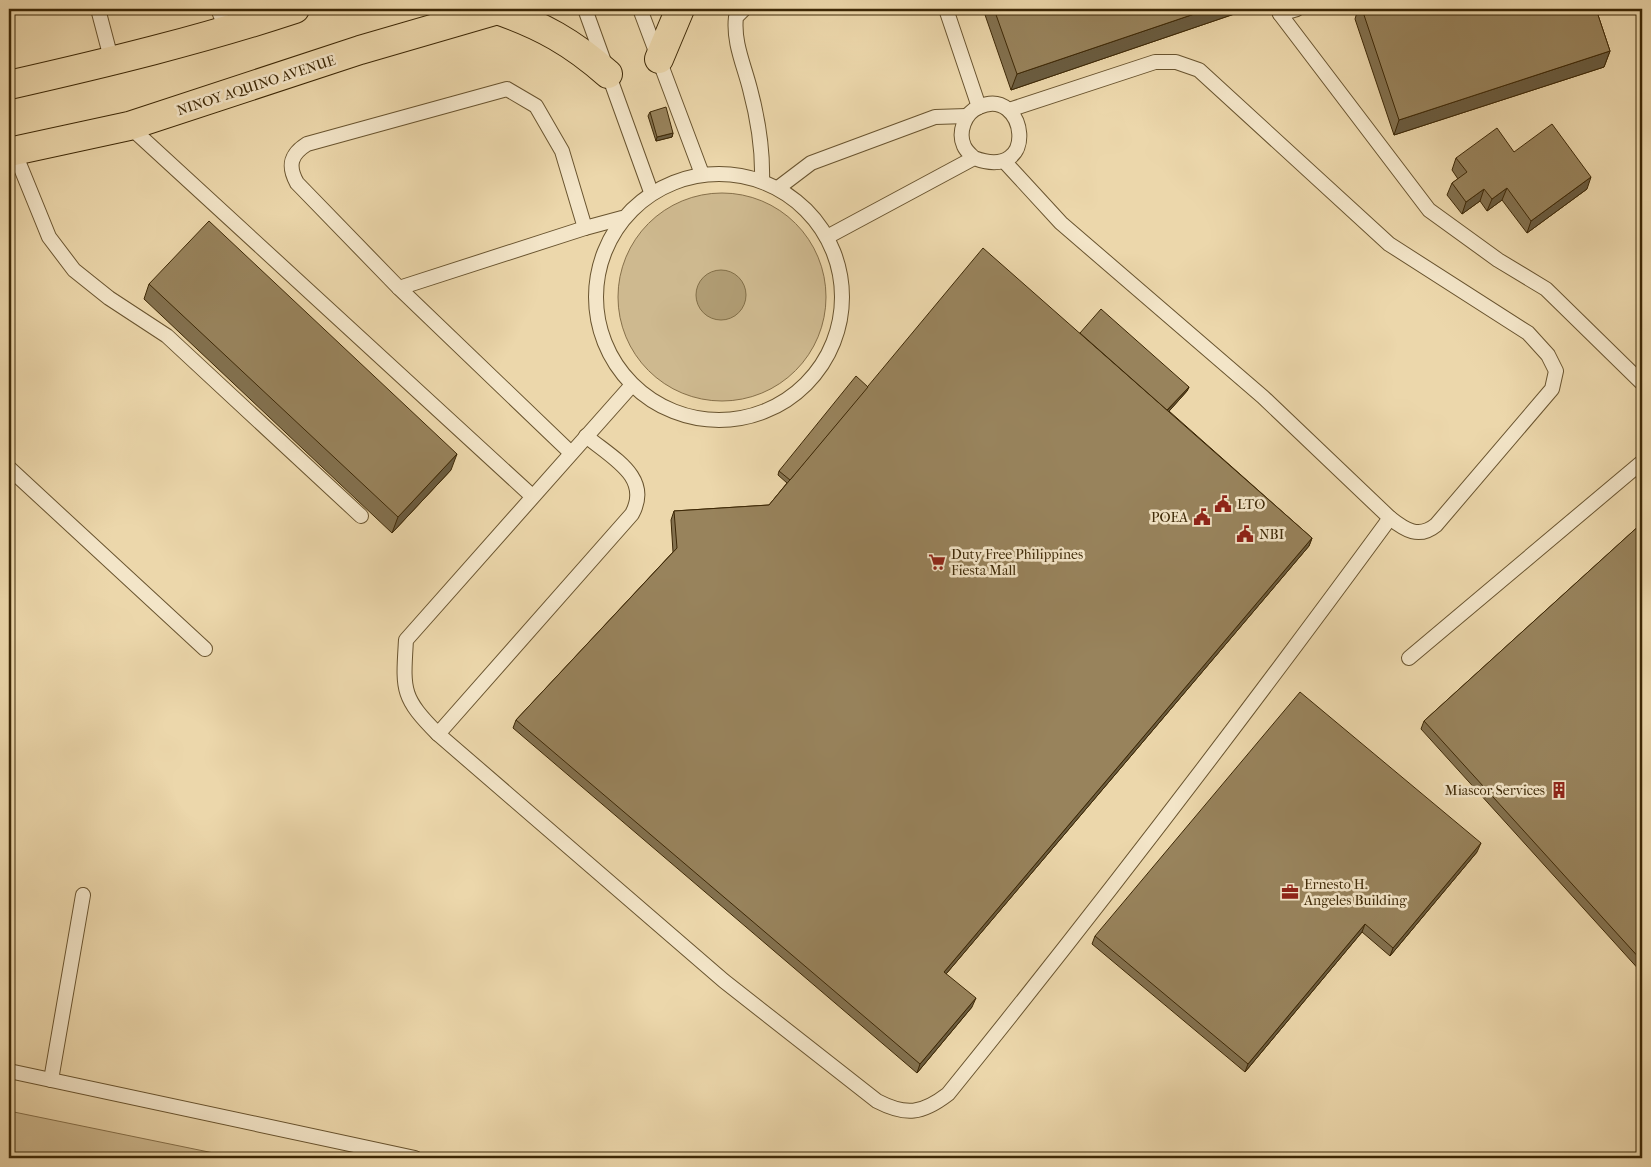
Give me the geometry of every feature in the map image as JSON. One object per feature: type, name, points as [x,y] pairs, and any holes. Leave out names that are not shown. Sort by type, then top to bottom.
[{"type":"main road","points":[[9,85],[112,62],[222,20],[296,9]]},
{"type":"main road","points":[[499,9],[527,20],[581,50],[608,74]]},
{"type":"main road","name":"NINOY AQUINO AVENUE","points":[[12,152],[129,126],[360,50],[499,9]]},
{"type":"main road","points":[[659,59],[680,9]]},
{"type":"lane","points":[[98,9],[112,62]]},
{"type":"lane","points":[[585,9],[651,192]]},
{"type":"lane","points":[[640,9],[702,174]]},
{"type":"lane","points":[[744,9],[736,17],[734,32],[751,90],[763,147],[762,181]]},
{"type":"lane","points":[[946,9],[979,106]]},
{"type":"lane","points":[[1297,9],[1279,12],[1429,210],[1498,260],[1546,289],[1642,380]]},
{"type":"lane","points":[[1004,162],[1061,223],[1263,397],[1390,518],[1412,532],[1429,530],[1436,525],[1552,389],[1556,371],[1548,355],[1528,332],[1389,244],[1199,70],[1176,62],[1155,62],[1009,110]]},
{"type":"lane","points":[[571,453],[399,288],[297,183],[291,172],[291,160],[297,150],[307,144],[508,89],[536,106],[562,151],[586,228]]},
{"type":"lane","points":[[994,104],[1009,110],[1018,122],[1021,137],[1016,151],[1004,162],[989,164],[974,158],[964,146],[961,131],[967,116],[979,106],[994,104]]},
{"type":"lane","points":[[778,188],[811,163],[935,117],[967,116]]},
{"type":"lane","points":[[129,126],[532,496]]},
{"type":"lane","points":[[12,152],[49,237],[74,270],[109,298],[167,336],[361,516]]},
{"type":"lane","points":[[827,237],[974,158]]},
{"type":"lane","points":[[732,173],[762,181],[778,188],[806,209],[827,237],[840,270],[843,305],[835,340],[819,371],[794,396],[764,413],[729,420],[694,418],[661,406],[632,385],[612,359],[598,328],[594,295],[602,254],[622,218],[651,192],[675,180],[702,174],[732,173]]},
{"type":"lane","points":[[399,288],[622,218]]},
{"type":"lane","points":[[632,385],[406,640],[403,682],[414,711],[438,734],[724,981],[877,1101],[894,1110],[914,1112],[933,1106],[948,1094],[1044,975],[1306,634],[1390,518]]},
{"type":"lane","points":[[438,734],[632,514],[638,504],[639,492],[636,481],[586,436]]},
{"type":"lane","points":[[1409,658],[1642,462]]},
{"type":"lane","points":[[9,468],[205,649]]},
{"type":"lane","points":[[51,1080],[83,894]]},
{"type":"lane","points":[[9,1071],[415,1158]]},
{"type":"shaded area","points":[[722,193],[742,195],[762,201],[788,217],[802,231],[818,257],[824,277],[826,297],[824,317],[818,337],[802,363],[788,377],[762,393],[742,399],[722,401],[702,399],[682,393],[656,377],[642,363],[626,337],[620,317],[618,297],[620,277],[626,257],[642,231],[656,217],[682,201],[702,195]]},
{"type":"shaded area","points":[[716,270],[726,270],[739,277],[746,290],[746,300],[739,313],[726,320],[716,320],[707,316],[700,309],[696,300],[696,290],[700,281],[707,274]]},
{"type":"shaded area","points":[[9,1111],[238,1158],[9,1158]]},
{"type":"building","points":[[994,9],[1209,9],[1017,74]]},
{"type":"building","points":[[1362,9],[1596,9],[1610,51],[1399,120]]},
{"type":"building","points":[[666,107],[673,133],[657,137],[650,112]]},
{"type":"building","points":[[1552,124],[1591,177],[1531,221],[1507,188],[1492,199],[1484,189],[1466,202],[1452,183],[1467,172],[1456,158],[1497,128],[1514,152]]},
{"type":"building","points":[[209,221],[457,454],[398,517],[149,284]]},
{"type":"building","points":[[983,248],[1312,538],[944,972],[976,998],[920,1064],[516,720],[677,548],[674,511],[769,505]]},
{"type":"building","points":[[1101,309],[1189,387],[1167,410],[1080,333]]},
{"type":"building","points":[[856,376],[868,387],[790,480],[779,471]]},
{"type":"building","name":"Miascor Services","points":[[1642,523],[1642,961],[1424,721]]},
{"type":"building","name":"Ernesto H. Angeles Building","points":[[1300,692],[1481,843],[1393,948],[1365,924],[1248,1064],[1095,936]]},
{"type":"place","name":"LTO","points":[[1223,504]]},
{"type":"place","name":"POEA","points":[[1202,517]]},
{"type":"place","name":"NBI","points":[[1245,534]]},
{"type":"place","name":"Duty Free Philippines Fiesta Mall","points":[[937,562]]},
{"type":"place","name":"Miascor Services","points":[[1559,790]]},
{"type":"place","name":"Ernesto H. Angeles Building","points":[[1290,892]]}]
